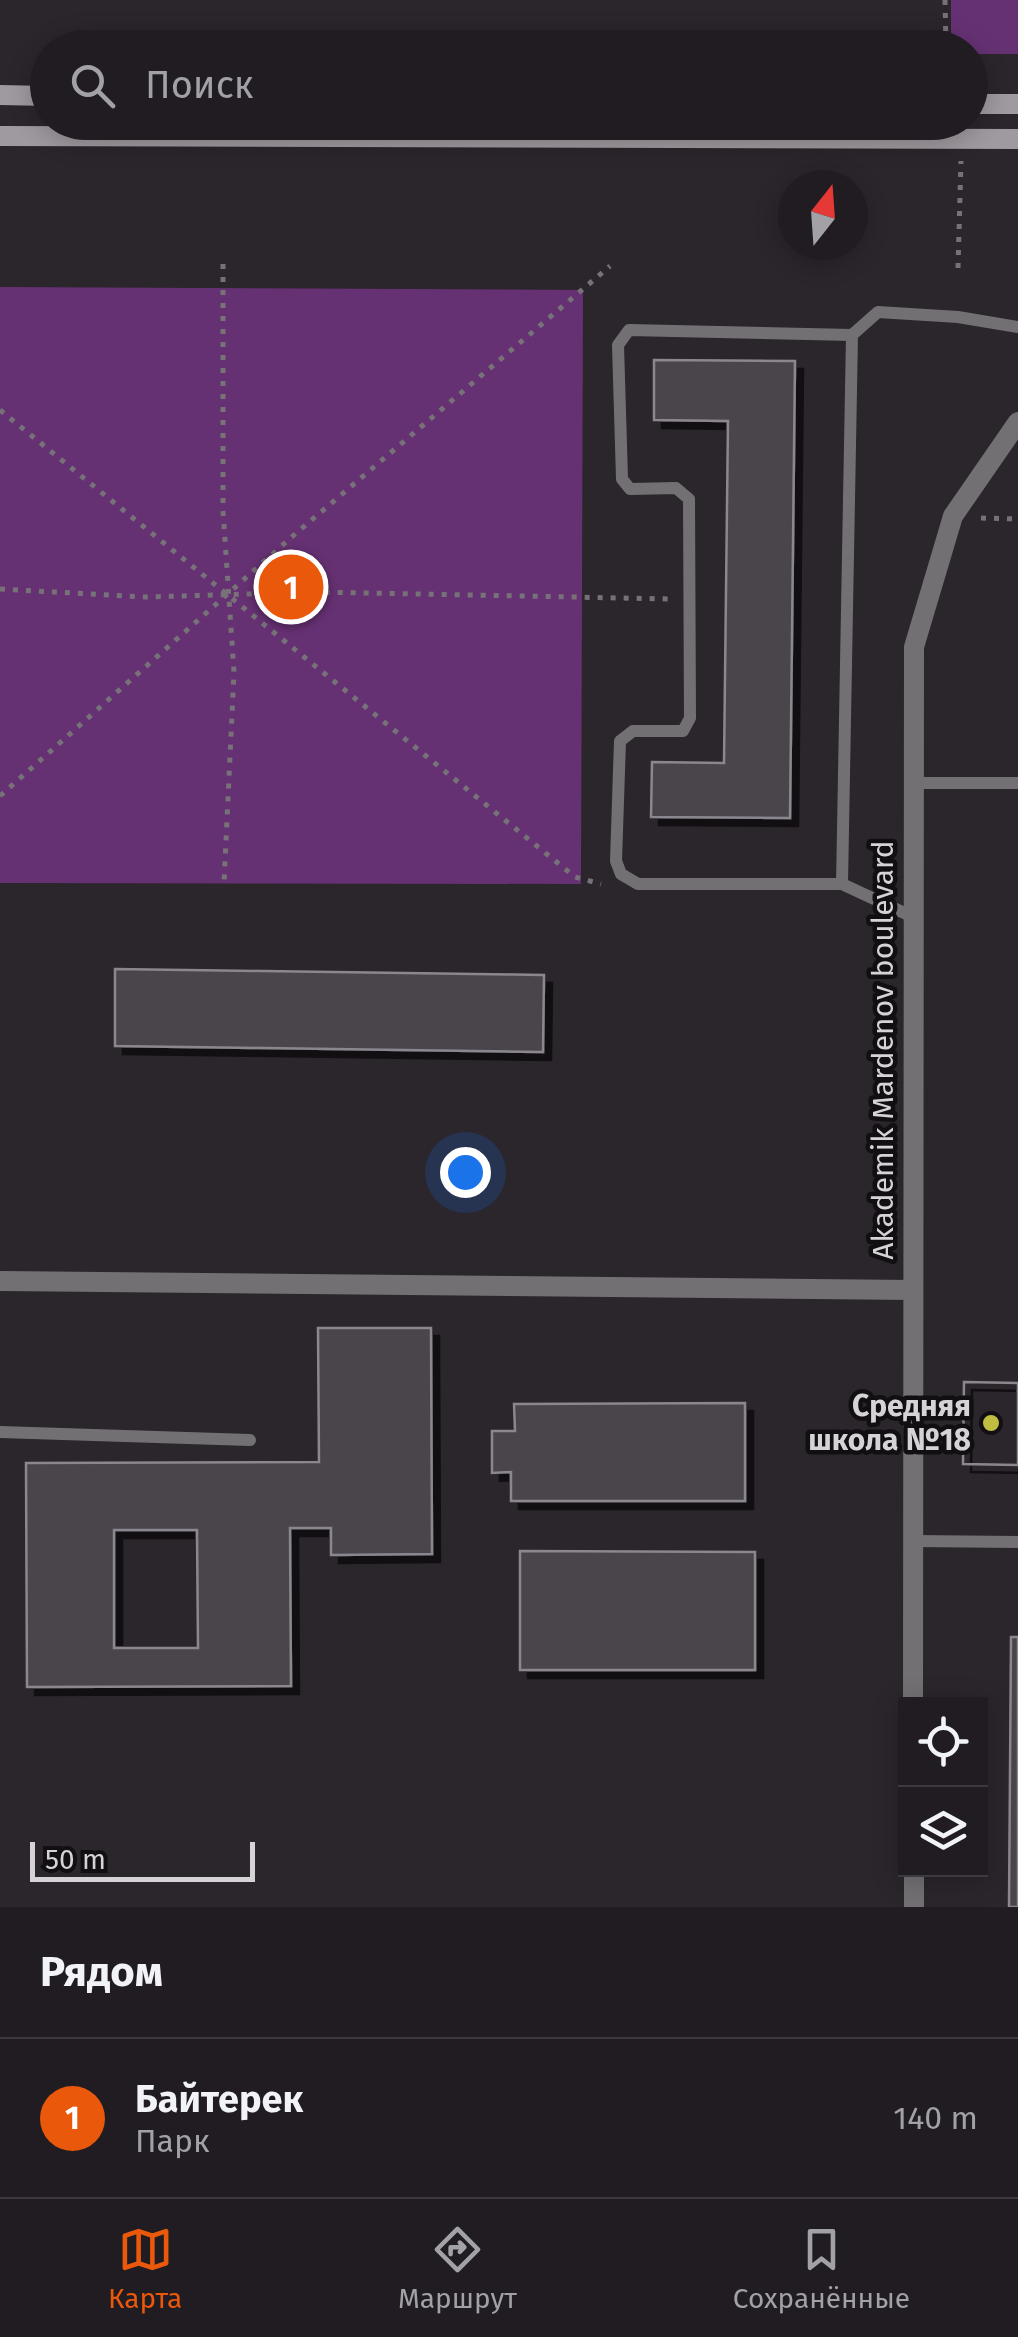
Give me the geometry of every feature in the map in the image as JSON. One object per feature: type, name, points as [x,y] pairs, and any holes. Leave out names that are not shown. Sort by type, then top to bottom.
[{"type":"main road","points":[[0,96],[30,96]]},
{"type":"main road","points":[[988,104],[1018,104]]},
{"type":"main road","points":[[0,136],[30,136]]},
{"type":"main road","points":[[988,138],[1018,138]]},
{"type":"street","name":"Akademik Mardenov boulevard","points":[[913,1697],[914,647],[954,516],[1018,422]]},
{"type":"street","points":[[0,1282],[912,1290]]},
{"type":"street","points":[[914,1877],[914,1907]]},
{"type":"lane","points":[[913,917],[842,884],[638,884],[622,874],[616,861],[620,741],[632,730],[683,731],[690,718],[689,499],[676,488],[630,489],[622,480],[618,344],[629,330],[852,336],[878,312],[1018,327]]},
{"type":"lane","points":[[842,884],[852,336]]},
{"type":"lane","points":[[914,784],[1018,783]]},
{"type":"lane","points":[[0,1432],[250,1440]]},
{"type":"lane","points":[[913,1541],[1018,1542]]},
{"type":"path","points":[[945,0],[946,30]]},
{"type":"path","points":[[958,268],[962,140]]},
{"type":"path","points":[[223,264],[223,511],[234,672],[224,883]]},
{"type":"path","points":[[0,796],[294,535],[610,266]]},
{"type":"path","points":[[0,410],[574,877],[595,884],[610,883],[622,874]]},
{"type":"path","points":[[0,588],[145,596],[317,592],[689,599]]},
{"type":"shaded area","points":[[951,0],[1018,0],[1018,54],[988,54],[988,30],[951,30]]},
{"type":"shaded area","points":[[0,287],[583,290],[581,884],[0,883]]},
{"type":"building","points":[[654,360],[795,361],[790,818],[651,817],[652,762],[724,763],[728,421],[654,420]]},
{"type":"building","points":[[115,969],[544,975],[543,1052],[115,1046]]},
{"type":"building","points":[[318,1328],[431,1328],[432,1554],[331,1555],[331,1528],[290,1528],[291,1686],[27,1687],[26,1463],[319,1462]],"holes":[[[114,1530],[197,1530],[198,1648],[114,1648]]]},
{"type":"building","name":"Средняя школа №18","points":[[964,1382],[1018,1383],[1018,1465],[963,1464]]},
{"type":"building","name":"Средняя школа №18","points":[[964,1382],[1018,1383],[1018,1465],[963,1464]]},
{"type":"building","points":[[745,1403],[745,1501],[511,1501],[511,1472],[492,1473],[492,1431],[515,1431],[514,1404]]},
{"type":"building","points":[[520,1551],[755,1552],[755,1670],[520,1670]]},
{"type":"building","points":[[1011,1637],[1018,1637],[1018,1907],[1009,1907]]},
{"type":"place","name":"Байтерек","points":[[291,587]]},
{"type":"place","name":"Средняя школа №18","points":[[991,1423]]}]
